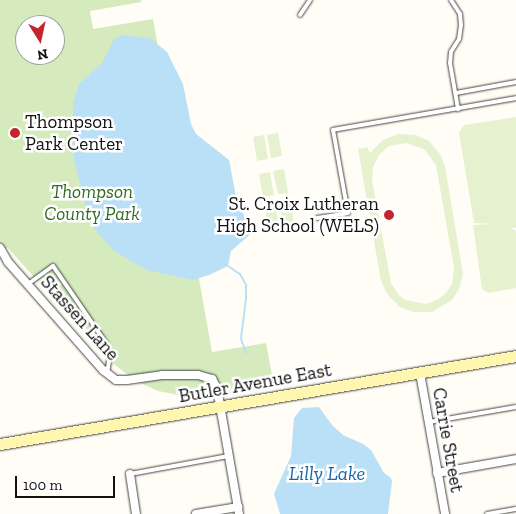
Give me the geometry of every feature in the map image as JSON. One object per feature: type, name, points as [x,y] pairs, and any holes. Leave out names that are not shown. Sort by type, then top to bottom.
[{"type":"street","name":"Stassen Lane","points":[[0,248],[8,262],[107,374],[116,380],[127,380],[152,375],[198,375],[212,379],[218,388],[220,406]]},
{"type":"street","name":"Butler Avenue East","points":[[0,444],[516,356]]},
{"type":"street","name":"Carrie Street","points":[[420,373],[445,514]]},
{"type":"street","points":[[196,514],[238,510],[220,406]]},
{"type":"street","points":[[438,473],[516,459]]},
{"type":"street","points":[[130,474],[136,514]]},
{"type":"lane","points":[[300,14],[310,0]]},
{"type":"lane","points":[[451,0],[460,14],[461,25],[459,39],[451,52],[450,62],[458,108]]},
{"type":"lane","points":[[456,93],[516,82]]},
{"type":"lane","points":[[317,218],[348,212],[333,130],[516,98]]},
{"type":"lane","points":[[28,284],[54,266],[106,343],[110,355],[107,374]]},
{"type":"lane","points":[[428,422],[516,407]]},
{"type":"lane","points":[[130,474],[229,456]]},
{"type":"lane","points":[[487,514],[516,509]]},
{"type":"green space","name":"Thompson County Park","points":[[0,0],[141,0],[141,2],[90,11],[93,29],[153,19],[212,352],[266,343],[274,386],[211,397],[189,397],[158,391],[136,381],[106,358],[8,248],[0,249]]},
{"type":"green space","points":[[516,117],[516,228],[511,228],[516,231],[516,288],[488,293],[482,289],[473,225],[495,224],[474,223],[459,133],[464,125]]},
{"type":"green space","points":[[278,133],[282,156],[271,158],[267,135]]},
{"type":"green space","points":[[398,134],[416,135],[429,141],[440,154],[445,166],[463,274],[459,289],[452,300],[432,312],[413,312],[400,307],[387,294],[381,281],[358,149],[367,147],[370,153],[383,140]],"holes":[[[406,143],[424,149],[436,165],[454,268],[452,284],[445,294],[437,300],[426,304],[405,300],[398,294],[391,283],[372,180],[373,167],[379,155],[389,146]]]},
{"type":"green space","points":[[264,135],[268,159],[257,161],[253,137]]},
{"type":"green space","points":[[284,169],[288,193],[278,194],[273,171]]},
{"type":"green space","points":[[270,172],[274,195],[263,197],[259,174]]},
{"type":"green space","points":[[291,205],[295,229],[284,231],[280,207]]},
{"type":"green space","points":[[276,208],[280,231],[269,233],[265,210]]},
{"type":"water","points":[[122,35],[150,38],[167,52],[183,84],[191,124],[196,134],[229,160],[237,202],[253,232],[231,251],[228,266],[209,275],[193,280],[147,270],[114,251],[96,231],[89,219],[74,160],[73,103],[79,84],[102,63],[114,39]]},
{"type":"water","name":"Lilly Lake","points":[[319,407],[332,425],[343,435],[363,444],[371,450],[384,473],[391,478],[388,514],[280,514],[274,494],[291,456],[294,418],[302,408]]},
{"type":"waterway","points":[[228,266],[240,274],[246,285],[241,339],[246,353]]},
{"type":"place","name":"Thompson Park Center","points":[[15,133]]},
{"type":"place","name":"St. Croix Lutheran High School (WELS)","points":[[389,215]]}]
